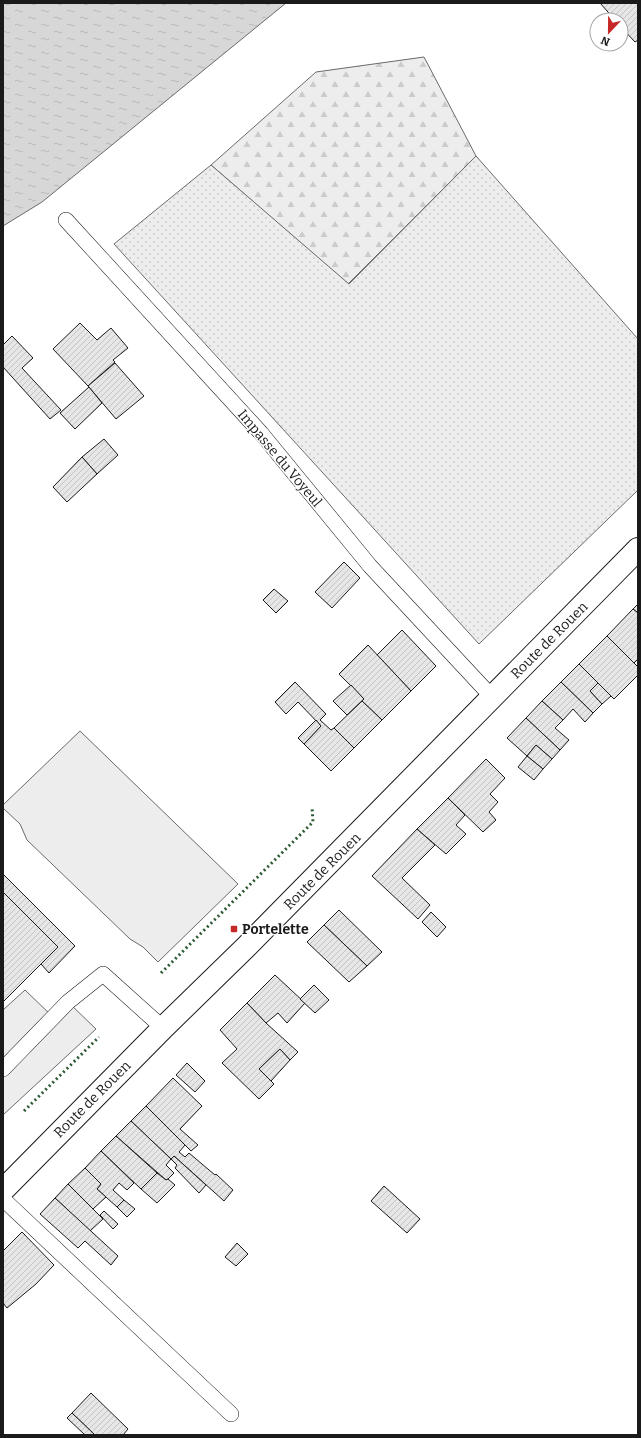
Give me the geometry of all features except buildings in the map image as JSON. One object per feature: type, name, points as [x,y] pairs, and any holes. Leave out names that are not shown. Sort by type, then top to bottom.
[{"type":"main road","name":"Route de Rouen","points":[[3,1190],[163,1028],[252,941],[638,549]]},
{"type":"lane","name":"Impasse du Voyeul","points":[[66,220],[262,433],[370,566],[492,697]]},
{"type":"lane","points":[[3,1069],[68,1002],[104,974],[163,1028]]},
{"type":"lane","points":[[3,1199],[231,1414]]},
{"type":"shaded area","points":[[80,731],[238,884],[158,962],[143,947],[130,939],[27,840],[20,824],[3,808],[3,805]]},
{"type":"shaded area","points":[[25,990],[53,1017],[68,1002],[96,1029],[3,1115],[3,1010]]},
{"type":"green space","points":[[424,57],[476,156],[348,284],[211,165],[316,72]]},
{"type":"green space","points":[[476,156],[638,339],[638,490],[479,644],[114,244],[211,165],[349,284]]},
{"type":"water","points":[[3,3],[286,3],[42,202],[3,226]]},
{"type":"hedge","points":[[161,973],[313,822],[312,807]]},
{"type":"hedge","points":[[24,1111],[99,1037]]},
{"type":"place","name":"Portelette","points":[[234,929]]}]
